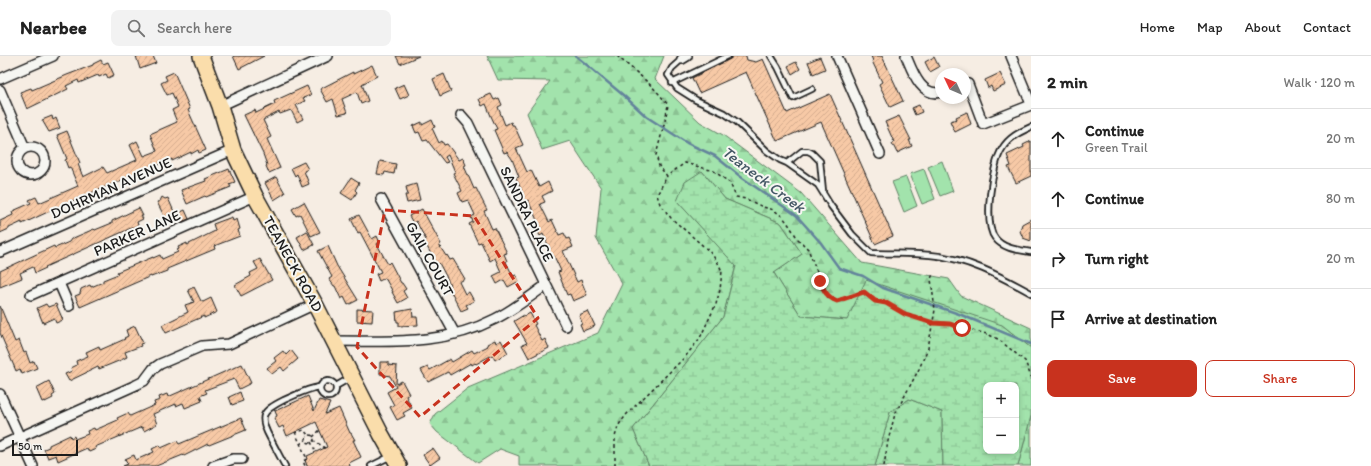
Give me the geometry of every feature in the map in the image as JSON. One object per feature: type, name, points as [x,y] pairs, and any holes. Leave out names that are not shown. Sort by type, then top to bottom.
[{"type":"main road","name":"TEANECK ROAD","points":[[202,56],[220,106],[233,150],[396,461]]},
{"type":"street","points":[[0,79],[53,56]]},
{"type":"street","points":[[220,106],[328,56]]},
{"type":"street","points":[[837,56],[880,154]]},
{"type":"street","points":[[906,56],[920,84],[924,89],[935,93]]},
{"type":"street","points":[[971,92],[984,124],[1031,105],[1010,56]]},
{"type":"street","points":[[0,90],[25,148]]},
{"type":"street","name":"SANDRA PLACE","points":[[461,115],[468,123],[566,326]]},
{"type":"street","name":"DOHRMAN AVENUE","points":[[0,252],[233,150]]},
{"type":"street","name":"PARKER LANE","points":[[31,295],[256,196]]},
{"type":"street","name":"GAIL COURT","points":[[380,199],[455,334]]},
{"type":"street","points":[[59,283],[69,306]]},
{"type":"street","points":[[334,341],[415,342],[432,340],[474,329],[512,310],[546,285]]},
{"type":"street","points":[[0,446],[136,385],[144,380],[153,369],[160,364],[202,346],[229,344],[315,304]]},
{"type":"street","points":[[0,394],[33,466]]},
{"type":"street","points":[[213,466],[233,459],[242,459]]},
{"type":"lane","points":[[672,83],[728,56]]},
{"type":"lane","points":[[771,56],[793,98],[812,89]]},
{"type":"lane","points":[[685,57],[672,68],[668,75],[672,83],[696,100],[724,112],[767,152],[787,163],[818,185],[852,234],[871,253],[932,255],[968,263],[999,276],[1031,294]]},
{"type":"lane","points":[[1031,127],[1015,134],[1002,148],[996,160],[990,192],[990,213],[991,230],[994,238],[1002,246],[1031,252]]},
{"type":"lane","points":[[787,163],[802,151],[808,151],[816,156],[821,165],[823,193]]},
{"type":"lane","points":[[319,387],[322,395],[330,397],[334,394],[336,386],[352,377]]},
{"type":"lane","points":[[285,466],[265,428],[263,420],[264,416],[272,406],[310,388],[319,387],[327,380],[336,386]]},
{"type":"lane","points":[[371,466],[396,461]]},
{"type":"path","points":[[617,56],[640,75],[668,105],[656,155],[659,166],[666,176]]},
{"type":"path","points":[[615,466],[615,437],[618,426],[627,414],[685,357],[700,338],[716,304],[720,290],[722,271],[717,260],[704,246],[671,218],[660,204],[656,195],[666,176],[685,162],[714,171],[730,183],[736,197],[746,199],[763,207],[774,210],[783,217],[798,239],[808,249],[825,292],[829,298],[837,301],[864,292],[875,301],[886,303],[905,314],[933,323],[950,324],[987,334],[998,339],[1025,361],[1031,377]]},
{"type":"path","points":[[884,466],[888,441],[895,414],[919,369],[928,348],[935,310],[935,300],[931,279],[933,274]]},
{"type":"path","points":[[305,466],[303,461],[307,460],[295,433],[303,430],[325,448]]},
{"type":"path","points":[[311,442],[320,430]]},
{"type":"path","points":[[300,444],[306,440],[308,435]]},
{"type":"path","points":[[306,440],[307,442],[311,442],[316,452]]},
{"type":"highlighted area","points":[[385,210],[474,216],[538,318],[420,417],[357,347]]},
{"type":"green space","points":[[487,56],[664,56],[655,79],[700,122],[723,135],[801,193],[862,263],[949,279],[961,296],[1031,328],[1031,348],[1002,325],[847,320],[801,316],[774,273],[802,254],[781,223],[725,199],[702,171],[677,201],[736,265],[723,317],[633,429],[649,466],[519,466],[519,456],[500,449],[478,463],[437,432],[430,424],[435,414],[468,388],[598,333],[622,284],[596,238],[601,188],[570,141],[542,150],[527,113],[550,81],[498,80]]},
{"type":"green space","points":[[942,161],[953,191],[940,196],[928,167]]},
{"type":"green space","points":[[924,169],[935,199],[922,204],[910,174]]},
{"type":"green space","points":[[702,171],[725,199],[781,223],[802,254],[774,273],[801,316],[847,320],[866,280],[1002,325],[1031,348],[1031,416],[1018,466],[943,466],[942,412],[909,399],[890,412],[875,466],[649,466],[633,429],[723,317],[736,266],[677,201],[685,182]]},
{"type":"green space","points":[[906,177],[917,206],[904,212],[892,182]]},
{"type":"green space","points":[[909,399],[942,412],[943,466],[875,466],[890,412]]},
{"type":"green space","points":[[1031,416],[1031,466],[1018,466]]},
{"type":"building","points":[[136,56],[153,56],[156,63],[140,69]]},
{"type":"building","points":[[233,56],[264,56],[239,69]]},
{"type":"building","points":[[396,56],[419,56],[400,64]]},
{"type":"building","points":[[734,56],[746,56],[747,60],[756,62],[763,59],[787,113],[830,94],[893,236],[875,244],[821,122],[777,141],[746,72],[699,93],[692,78]]},
{"type":"building","points":[[871,56],[882,56],[903,101],[890,107],[879,84],[882,82]]},
{"type":"building","points":[[820,57],[825,69],[813,74],[808,62]]},
{"type":"building","points":[[934,57],[939,67],[930,72],[925,62]]},
{"type":"building","points":[[101,60],[103,64],[108,62],[114,75],[108,78],[106,74],[99,77],[98,75],[79,83],[78,80],[66,86],[68,89],[27,109],[20,92],[31,88],[32,90],[93,65]]},
{"type":"building","points":[[796,62],[800,69],[792,74],[788,66]]},
{"type":"building","points":[[372,65],[377,76],[362,84],[368,101],[361,104],[357,92],[342,99],[347,113],[338,115],[333,99],[327,102],[320,89],[353,72],[353,74]]},
{"type":"building","points":[[174,72],[190,109],[188,110],[206,150],[199,153],[198,150],[172,161],[172,159],[65,204],[22,224],[22,222],[0,233],[0,221],[13,215],[13,211],[31,203],[29,200],[36,197],[39,203],[78,186],[70,167],[68,168],[65,160],[67,159],[57,135],[67,131],[80,163],[78,164],[83,177],[103,167],[107,173],[137,160],[130,145],[137,141],[144,156],[157,151],[150,134],[177,122],[172,110],[178,107],[172,93],[167,95],[161,83],[167,80],[165,76]]},
{"type":"building","points":[[1000,73],[1006,85],[993,91],[991,86],[988,88],[985,80]]},
{"type":"building","points":[[444,74],[451,91],[440,96],[433,79]]},
{"type":"building","points":[[404,84],[409,95],[400,99],[395,88]]},
{"type":"building","points":[[307,86],[311,95],[303,98],[305,101],[296,105],[303,119],[297,122],[291,110],[280,114],[279,112],[263,120],[271,137],[267,139],[280,168],[269,173],[263,154],[244,115],[255,110],[256,113],[275,104],[274,101]]},
{"type":"building","points":[[491,94],[494,100],[499,98],[502,105],[498,107],[505,125],[511,122],[512,125],[514,125],[523,145],[516,148],[527,172],[531,170],[539,187],[548,182],[552,191],[542,196],[545,202],[540,204],[549,222],[552,220],[559,235],[564,233],[567,239],[569,238],[573,247],[563,251],[577,282],[581,280],[587,295],[573,301],[570,294],[567,295],[558,272],[561,271],[554,256],[552,257],[548,249],[550,249],[543,234],[540,236],[536,228],[540,227],[528,200],[525,202],[522,195],[523,194],[516,178],[519,177],[512,159],[507,152],[504,153],[494,130],[497,129],[486,104],[482,106],[479,99]]},
{"type":"building","points":[[919,105],[922,112],[915,115],[912,108]]},
{"type":"building","points":[[967,112],[971,124],[955,132],[950,121],[957,119],[956,117]]},
{"type":"building","points":[[52,116],[53,120],[56,118],[60,128],[49,132],[42,120]]},
{"type":"building","points":[[899,116],[911,140],[909,140],[912,146],[897,153],[885,122]]},
{"type":"building","points":[[432,120],[435,127],[432,128],[439,143],[442,141],[444,145],[447,144],[459,160],[463,158],[466,165],[464,166],[474,189],[476,188],[487,210],[484,211],[492,229],[495,228],[507,253],[504,254],[507,261],[506,262],[513,276],[516,275],[519,281],[508,287],[504,280],[497,284],[493,276],[501,272],[495,258],[490,261],[481,242],[478,243],[469,224],[473,222],[471,217],[475,215],[468,200],[462,202],[458,193],[462,191],[453,173],[455,172],[448,155],[445,157],[448,162],[445,163],[427,140],[423,141],[419,132],[416,133],[413,126],[422,122],[422,125]]},
{"type":"building","points":[[1031,141],[1031,176],[1016,183],[1008,167],[1011,166],[1007,155],[1024,147],[1023,145]]},
{"type":"building","points":[[380,161],[396,164],[394,174],[385,172],[384,175],[377,174]]},
{"type":"building","points":[[304,162],[308,169],[304,171],[309,184],[302,187],[297,174],[295,176],[291,168]]},
{"type":"building","points":[[229,169],[235,182],[229,184],[231,187],[187,204],[181,190],[206,181],[205,179]]},
{"type":"building","points":[[276,177],[285,193],[274,200],[265,183]]},
{"type":"building","points":[[351,178],[359,183],[355,190],[357,192],[352,200],[341,193]]},
{"type":"building","points":[[416,184],[420,200],[407,203],[405,195],[408,195],[406,187]]},
{"type":"building","points":[[162,197],[165,199],[168,198],[175,214],[165,218],[157,202],[160,201]]},
{"type":"building","points":[[304,202],[320,232],[311,236],[300,214],[296,216],[292,209]]},
{"type":"building","points":[[139,208],[143,219],[137,222],[138,225],[45,267],[46,268],[35,273],[33,267],[20,273],[22,278],[0,287],[0,271],[54,246],[55,248],[69,242],[71,239],[112,223],[112,221]]},
{"type":"building","points":[[422,209],[441,244],[439,245],[450,260],[453,259],[465,279],[459,282],[465,294],[469,292],[474,301],[466,305],[468,308],[461,311],[452,293],[451,294],[447,287],[450,286],[439,263],[437,265],[424,241],[426,240],[416,221],[413,223],[409,216]]},
{"type":"building","points":[[185,210],[189,219],[181,222],[177,214]]},
{"type":"building","points":[[359,215],[372,239],[377,236],[380,243],[377,244],[386,261],[388,264],[390,262],[401,283],[406,289],[403,291],[407,298],[398,303],[385,278],[379,281],[376,274],[381,272],[360,232],[358,233],[351,219]]},
{"type":"building","points":[[232,217],[233,221],[237,219],[240,229],[238,230],[240,236],[214,246],[215,249],[167,269],[167,271],[151,276],[80,307],[75,296],[80,294],[81,289],[103,282],[103,280],[118,274],[117,272],[153,257],[160,255],[162,259],[178,252],[178,247],[187,243],[187,245],[215,231],[213,224]]},
{"type":"building","points":[[1031,219],[1031,241],[1023,238],[1020,231],[1022,224]]},
{"type":"building","points":[[307,231],[314,245],[304,250],[297,237]]},
{"type":"building","points":[[328,246],[337,266],[358,300],[348,305],[344,297],[341,299],[335,286],[329,279],[332,277],[318,251]]},
{"type":"building","points":[[260,259],[272,280],[241,296],[235,285],[251,276],[250,273],[258,269],[254,262]]},
{"type":"building","points":[[194,287],[201,301],[203,302],[211,298],[217,312],[204,318],[204,316],[166,333],[162,325],[188,312],[185,305],[194,302],[188,290]]},
{"type":"building","points":[[46,304],[48,307],[56,304],[63,320],[56,323],[54,318],[43,323],[37,308]]},
{"type":"building","points":[[0,306],[15,342],[19,340],[30,363],[34,361],[37,368],[22,374],[20,369],[16,371],[0,333]]},
{"type":"building","points":[[357,309],[373,310],[372,322],[357,321]]},
{"type":"building","points":[[412,309],[413,317],[417,317],[418,325],[399,326],[396,312]]},
{"type":"building","points":[[588,311],[595,326],[583,331],[580,324],[582,323],[579,315]]},
{"type":"building","points":[[530,313],[542,341],[545,339],[549,348],[529,358],[522,345],[527,343],[514,321]]},
{"type":"building","points":[[135,326],[143,343],[140,344],[141,346],[125,352],[127,357],[121,360],[99,369],[98,367],[69,381],[65,374],[72,371],[71,368],[77,365],[76,361],[88,356],[86,352],[99,346],[100,350],[125,339],[124,338],[128,336],[126,330]]},
{"type":"building","points":[[495,340],[496,343],[501,340],[508,353],[495,360],[492,355],[476,364],[475,363],[472,365],[471,363],[450,375],[448,372],[428,382],[421,370],[428,367],[430,370],[450,359],[452,362],[472,350],[474,353],[488,346],[487,344]]},
{"type":"building","points":[[291,350],[298,359],[284,371],[281,367],[272,374],[267,368],[276,361],[274,358],[283,351],[286,355]]},
{"type":"building","points":[[380,362],[388,362],[388,365],[397,366],[396,384],[402,381],[409,394],[406,396],[412,408],[403,413],[405,416],[397,420],[390,407],[394,405],[387,392],[396,387],[390,376],[380,374]]},
{"type":"building","points":[[242,364],[251,383],[239,389],[234,379],[205,390],[207,393],[200,396],[202,401],[185,408],[183,403],[176,406],[176,404],[153,414],[157,424],[144,431],[142,427],[95,447],[96,449],[89,452],[87,448],[58,461],[56,455],[48,458],[44,449],[49,447],[49,445],[70,435],[71,438],[74,436],[75,439],[88,434],[87,431],[94,428],[95,430],[118,420],[117,418],[128,413],[130,416],[155,405],[154,402],[160,400],[159,397],[167,394],[168,397]]},
{"type":"building","points":[[49,381],[55,394],[52,396],[53,398],[42,402],[36,388]]},
{"type":"building","points":[[240,392],[243,401],[232,405],[229,397]]},
{"type":"building","points":[[308,396],[314,411],[319,400],[330,403],[325,414],[339,408],[350,433],[355,440],[353,440],[361,457],[349,463],[350,466],[307,466],[305,460],[308,459],[307,456],[327,447],[316,422],[287,436],[283,426],[279,428],[274,418],[277,416],[275,411]]},
{"type":"building","points":[[241,418],[246,430],[209,445],[208,444],[184,456],[183,455],[156,466],[123,466],[128,464],[125,459],[134,455],[136,460],[154,452],[152,449],[160,445],[161,448],[177,441],[179,444]]},
{"type":"building","points":[[433,448],[440,458],[430,465],[423,455]]},
{"type":"waterway","name":"Teaneck Creek","points":[[576,56],[647,117],[687,143],[715,156],[741,177],[796,215],[821,243],[839,268],[863,276],[883,288],[959,314],[1031,344]]},
{"type":"route","points":[[820,281],[829,298],[837,301],[864,292],[875,301],[886,303],[905,314],[933,323],[950,324],[962,328]]}]
